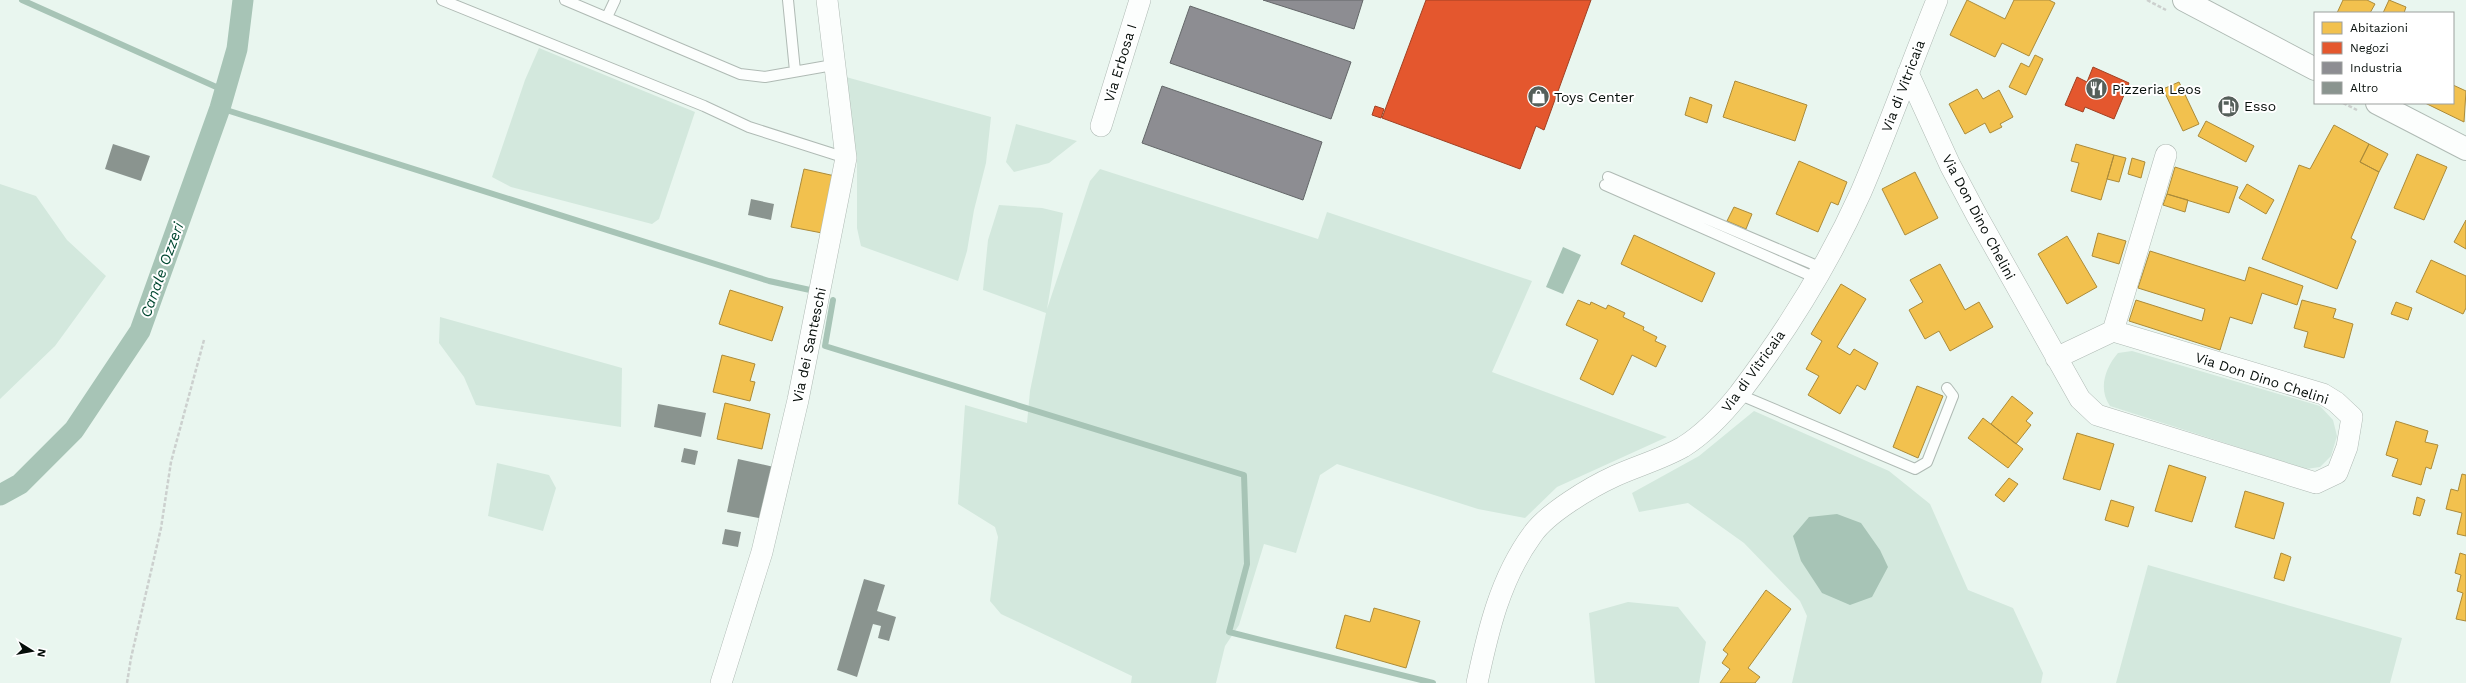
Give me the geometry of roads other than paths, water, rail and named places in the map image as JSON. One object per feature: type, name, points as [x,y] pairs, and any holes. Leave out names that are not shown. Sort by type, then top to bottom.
[{"type":"main road","points":[[2184,0],[2314,68]]},
{"type":"main road","points":[[2379,104],[2466,149]]},
{"type":"street","name":"Via dei Santeschi","points":[[721,683],[762,552],[798,400],[846,158],[833,65],[826,0]]},
{"type":"street","name":"Via Erbosa I","points":[[1101,126],[1140,0]]},
{"type":"street","name":"Via di Vitricaia","points":[[1478,679],[1495,608],[1511,570],[1532,533],[1566,504],[1613,477],[1682,447],[1714,422],[1738,394],[1819,273],[1860,193],[1937,0]]},
{"type":"street","name":"Via Don Dino Chelini","points":[[1908,73],[1950,165],[2056,358],[2080,399],[2097,415],[2316,483],[2337,473],[2347,447],[2352,417],[2336,402],[2323,394],[2113,331]]},
{"type":"street","points":[[2056,358],[2113,331],[2166,154]]},
{"type":"lane","points":[[442,0],[704,106],[749,127],[846,158]]},
{"type":"lane","points":[[566,0],[740,74],[765,76],[833,65]]},
{"type":"lane","points":[[607,17],[615,0]]},
{"type":"lane","points":[[788,0],[795,71]]},
{"type":"lane","points":[[1607,181],[1819,273]]},
{"type":"lane","points":[[1738,394],[1915,469],[1927,462],[1953,396],[1947,388]]},
{"type":"waterway","points":[[22,0],[223,90]]},
{"type":"waterway","name":"Canale Ozzeri","points":[[0,495],[20,484],[74,430],[140,331],[220,108],[237,49],[243,0]]},
{"type":"waterway","points":[[220,108],[769,281],[810,290]]},
{"type":"waterway","points":[[833,300],[825,346],[1244,475],[1247,564],[1229,632],[1433,683]]},
{"type":"place","name":"Pizzeria Leos","points":[[2097,89]]},
{"type":"place","name":"Toys Center","points":[[1539,97]]},
{"type":"place","name":"Esso","points":[[2228,106]]}]
